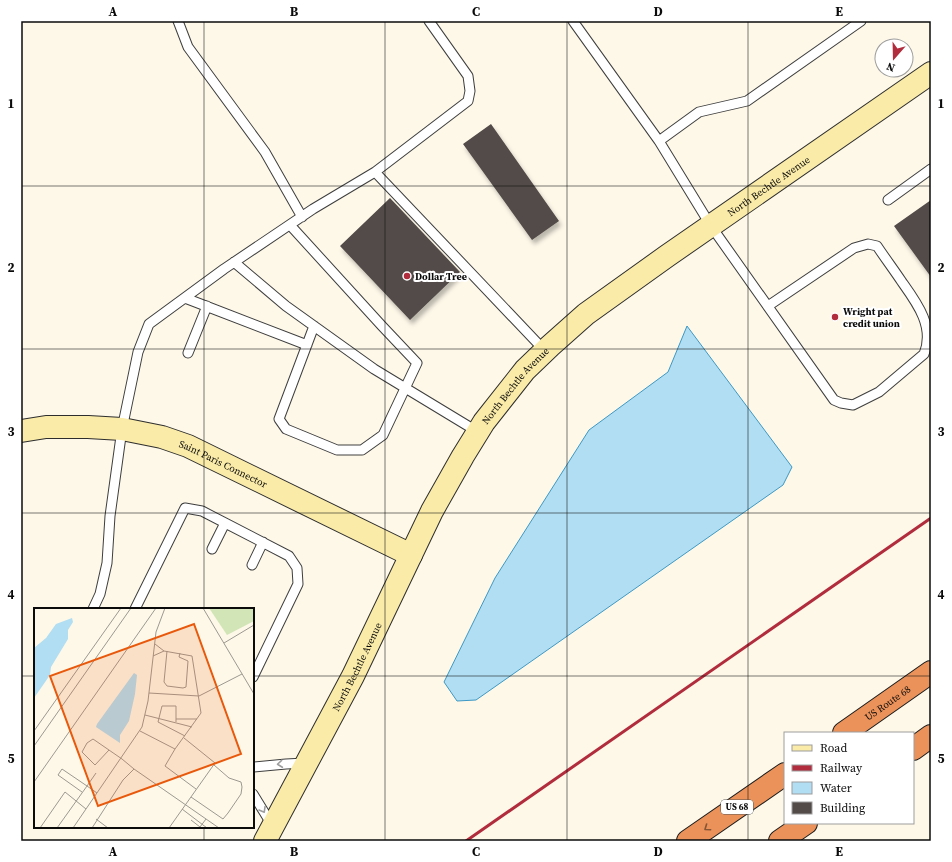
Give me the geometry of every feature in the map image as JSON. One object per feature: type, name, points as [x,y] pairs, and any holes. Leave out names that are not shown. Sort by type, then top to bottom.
[{"type":"highway","name":"US Route 68","points":[[845,732],[931,672]]},
{"type":"highway","points":[[914,748],[931,736]]},
{"type":"highway","name":"US 68","points":[[688,841],[784,775]]},
{"type":"highway","points":[[780,841],[805,824]]},
{"type":"street","name":"North Bechtle Avenue","points":[[269,834],[353,676],[432,511],[484,422],[525,370],[586,314],[711,226],[929,78]]},
{"type":"street","name":"Saint Paris Connector","points":[[21,431],[46,427],[88,427],[122,429],[162,437],[188,446],[411,555]]},
{"type":"lane","points":[[178,21],[188,47],[265,152],[302,217]]},
{"type":"lane","points":[[93,608],[100,594],[107,563],[110,516],[122,429],[138,352],[149,324],[234,262],[302,217],[375,172],[468,101],[470,91],[468,76],[429,21]]},
{"type":"lane","points":[[573,21],[659,141],[711,226],[834,400],[853,405],[878,392],[924,354],[926,349],[928,337],[923,316],[916,302],[877,246],[868,244],[854,248],[768,306]]},
{"type":"lane","points":[[659,141],[699,112],[747,101],[861,21]]},
{"type":"lane","points":[[888,200],[931,169]]},
{"type":"lane","points":[[375,172],[545,351]]},
{"type":"lane","points":[[290,225],[417,363],[383,435],[362,450],[337,450],[286,429],[279,419],[314,326]]},
{"type":"lane","points":[[234,262],[286,306],[374,369],[478,432]]},
{"type":"lane","points":[[184,298],[307,345]]},
{"type":"lane","points":[[188,353],[207,306]]},
{"type":"lane","points":[[135,608],[185,508],[202,511],[290,556],[297,568],[298,584],[254,675]]},
{"type":"lane","points":[[212,549],[225,523]]},
{"type":"lane","points":[[252,565],[263,542]]},
{"type":"lane","points":[[254,767],[306,764]]},
{"type":"lane","points":[[254,796],[269,834]]},
{"type":"water","points":[[687,326],[792,467],[783,485],[476,700],[457,701],[444,682],[495,578],[589,430],[668,372]]},
{"type":"building","points":[[491,124],[559,221],[532,240],[463,144]]},
{"type":"building","points":[[390,198],[460,272],[410,320],[340,246]]},
{"type":"building","points":[[931,200],[931,277],[894,226]]},
{"type":"railway","points":[[466,841],[931,518]]},
{"type":"place","name":"Dollar Tree","points":[[407,276]]},
{"type":"place","name":"Wright pat credit union","points":[[835,317]]}]
